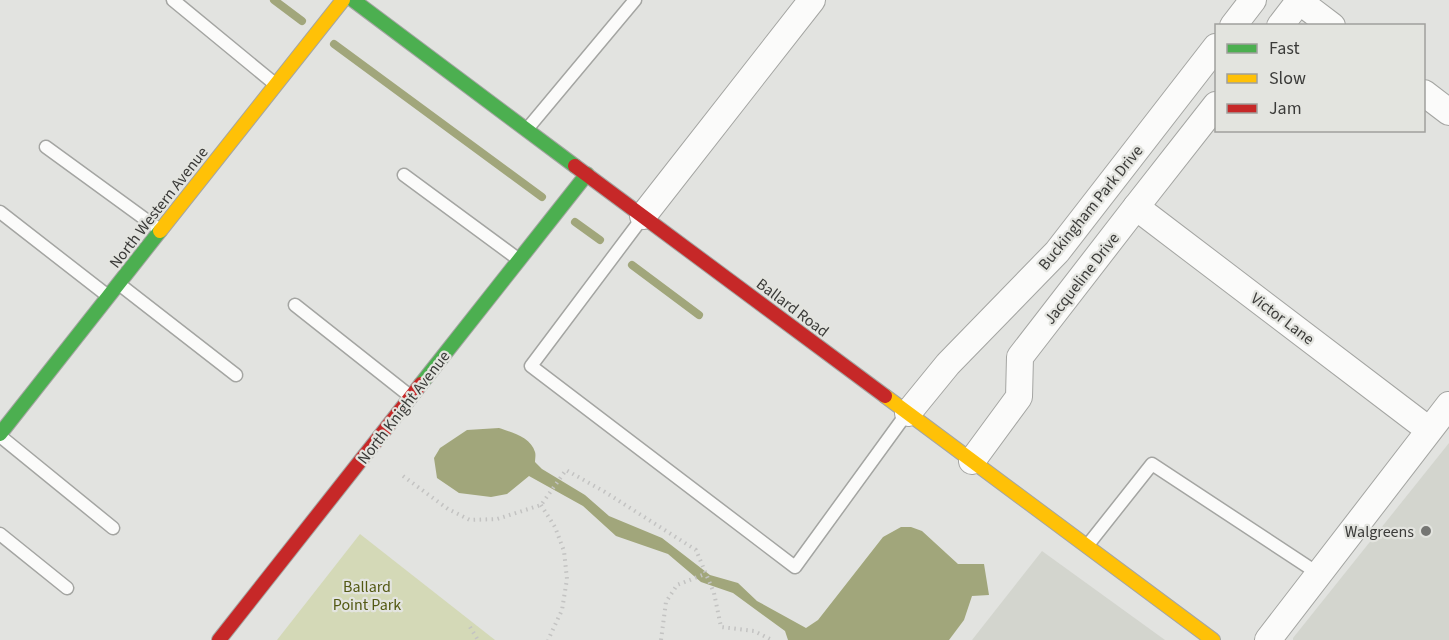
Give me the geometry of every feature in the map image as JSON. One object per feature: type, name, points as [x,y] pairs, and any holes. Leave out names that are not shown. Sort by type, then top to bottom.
[{"type":"street","name":"North Western Avenue","points":[[0,435],[343,0]]},
{"type":"street","name":"Ballard Road","points":[[353,0],[1213,640]]},
{"type":"street","points":[[643,216],[812,0]]},
{"type":"street","points":[[1235,24],[1253,0]]},
{"type":"street","points":[[1282,24],[1300,1],[1329,24]]},
{"type":"street","name":"Buckingham Park Drive","points":[[908,413],[948,364],[1057,252],[1215,48]]},
{"type":"street","points":[[1425,94],[1449,112]]},
{"type":"street","name":"Jacqueline Drive","points":[[972,461],[1019,397],[1020,357],[1215,106]]},
{"type":"street","name":"North Knight Avenue","points":[[219,640],[587,174]]},
{"type":"street","name":"Victor Lane","points":[[1136,207],[1429,430]]},
{"type":"street","points":[[1268,640],[1449,405]]},
{"type":"lane","points":[[173,0],[276,85]]},
{"type":"lane","points":[[527,129],[635,0]]},
{"type":"lane","points":[[46,147],[161,231]]},
{"type":"lane","points":[[404,175],[519,259]]},
{"type":"lane","points":[[0,212],[109,297]]},
{"type":"lane","points":[[643,216],[531,366],[795,567],[908,413]]},
{"type":"lane","points":[[119,284],[236,375]]},
{"type":"lane","points":[[295,305],[411,396]]},
{"type":"lane","points":[[0,435],[113,528]]},
{"type":"lane","points":[[1087,546],[1152,464],[1319,574]]},
{"type":"lane","points":[[0,534],[67,588]]},
{"type":"path","points":[[403,476],[448,509],[470,520],[497,519],[541,505],[566,470],[696,550],[714,593],[722,627],[753,631],[772,640]]},
{"type":"path","points":[[541,505],[555,527],[564,551],[567,579],[562,610],[548,640]]},
{"type":"path","points":[[661,640],[666,602],[676,585],[705,574]]},
{"type":"path","points":[[470,627],[478,640]]},
{"type":"shaded area","points":[[499,428],[515,433],[529,442],[535,453],[535,462],[542,469],[585,495],[609,516],[662,538],[710,575],[738,583],[757,601],[806,628],[818,620],[883,537],[901,527],[911,527],[922,531],[958,564],[984,564],[989,595],[972,596],[964,620],[949,640],[788,640],[785,631],[733,593],[701,582],[668,554],[616,536],[583,506],[529,476],[507,494],[491,497],[459,493],[437,478],[434,458],[440,448],[467,430]]},
{"type":"shaded area","points":[[1449,443],[1449,640],[1293,640],[1293,638]]},
{"type":"shaded area","points":[[1042,551],[1165,640],[972,640]]},
{"type":"green space","name":"Ballard Point Park","points":[[360,534],[495,640],[277,640]]},
{"type":"waterway","points":[[274,0],[302,21]]},
{"type":"waterway","points":[[334,44],[542,197]]},
{"type":"waterway","points":[[575,222],[600,240]]},
{"type":"waterway","points":[[632,265],[699,315]]},
{"type":"traffic: fast","points":[[353,0],[575,166]]},
{"type":"traffic: fast","points":[[421,384],[587,174]]},
{"type":"traffic: fast","points":[[0,434],[160,231]]},
{"type":"traffic: slow","points":[[160,231],[343,0]]},
{"type":"traffic: slow","points":[[885,396],[1213,640]]},
{"type":"traffic: jam","points":[[575,166],[885,396]]},
{"type":"traffic: jam","points":[[219,640],[421,384]]},
{"type":"place","name":"Walgreens","points":[[1426,531]]}]
